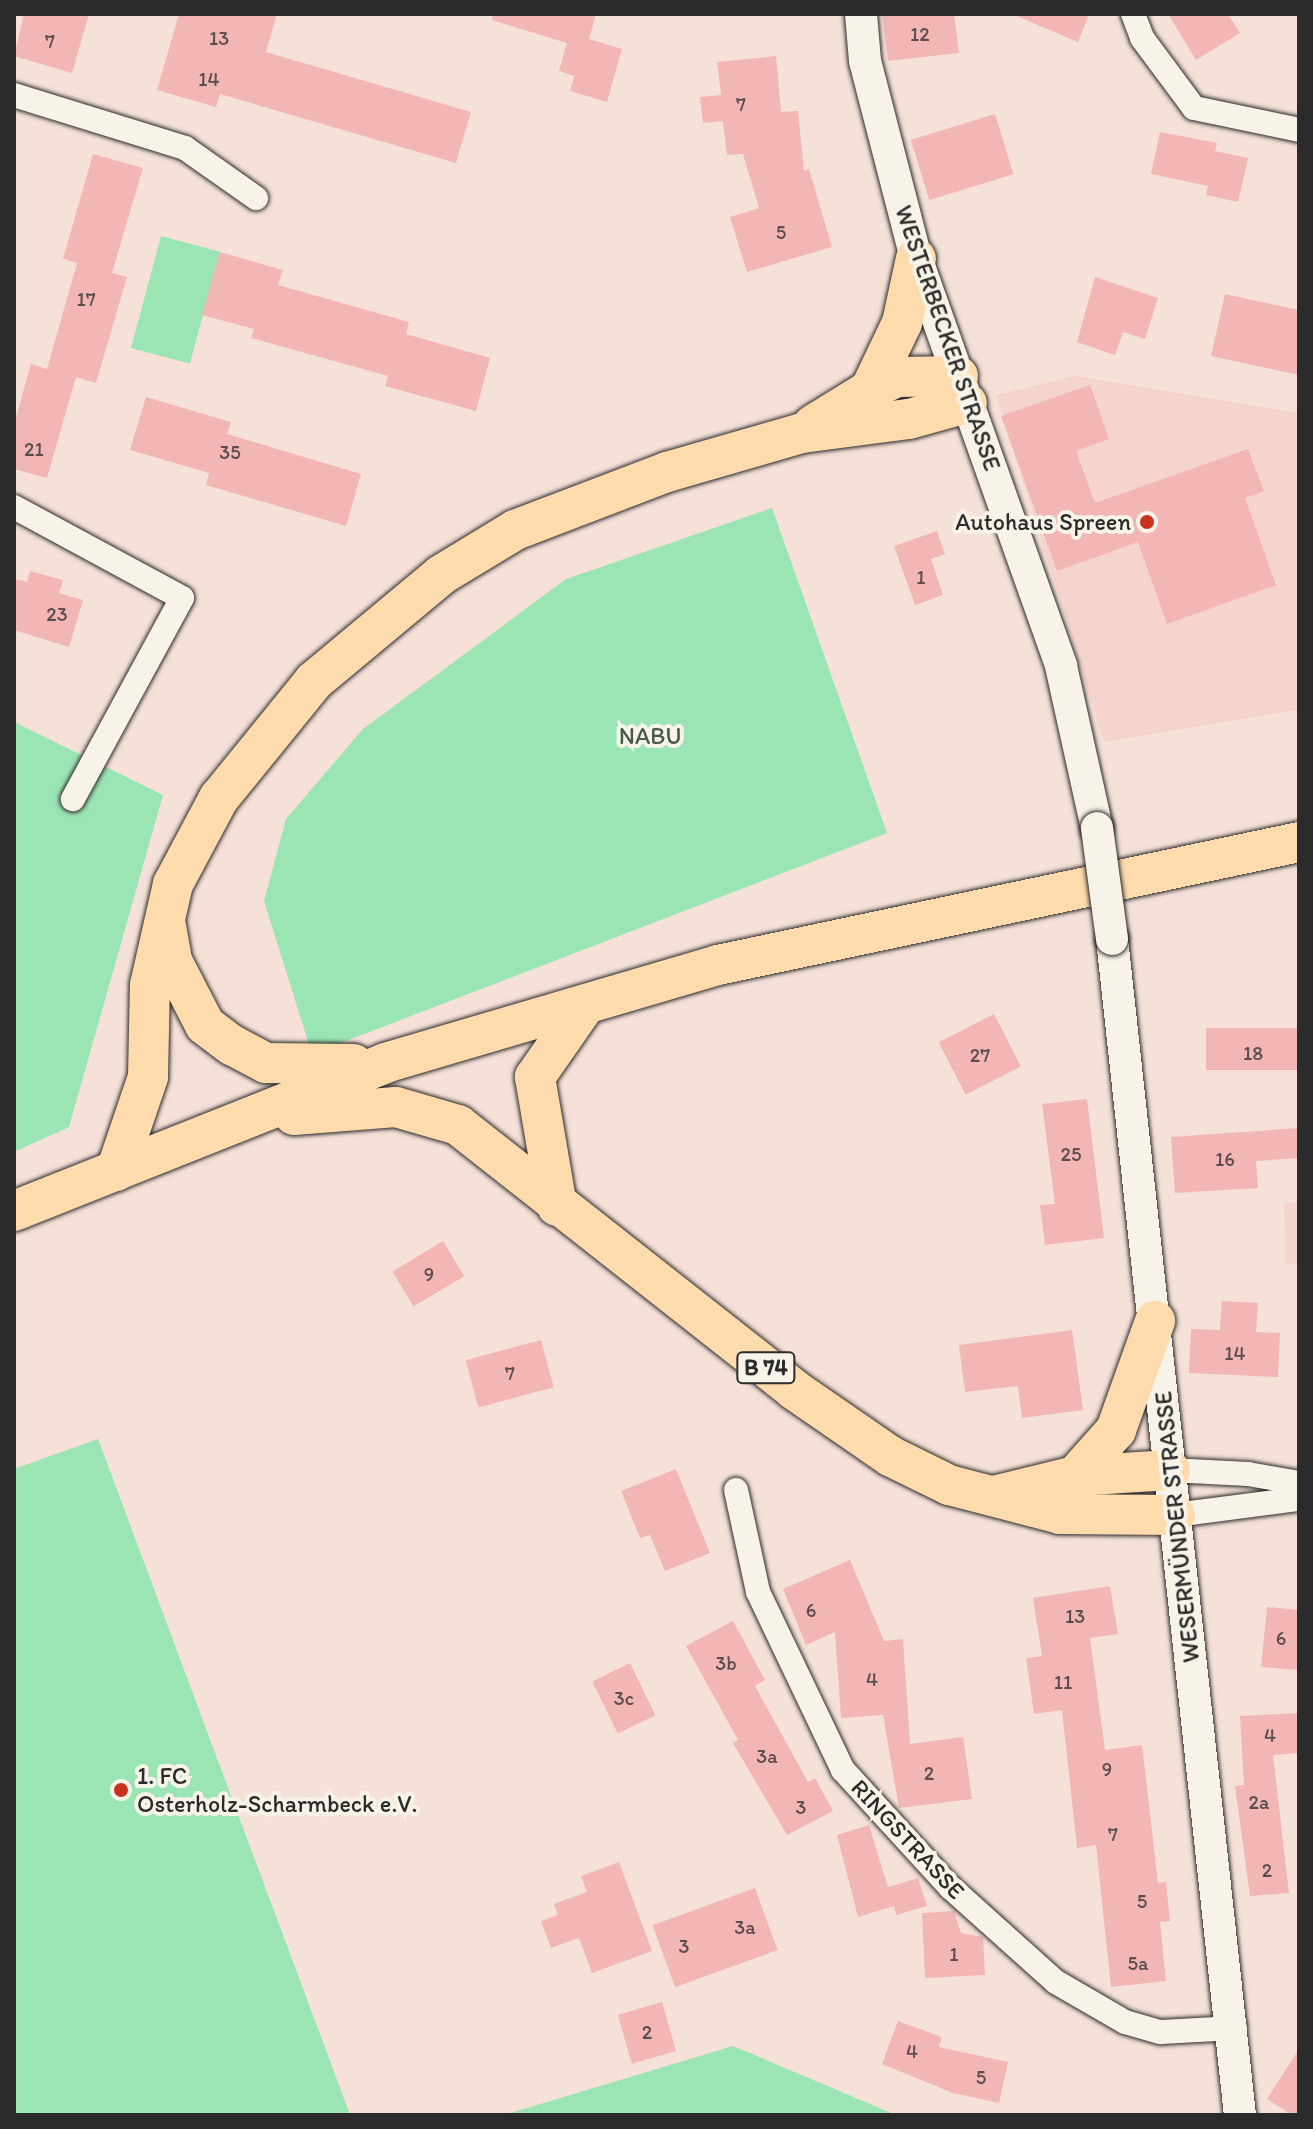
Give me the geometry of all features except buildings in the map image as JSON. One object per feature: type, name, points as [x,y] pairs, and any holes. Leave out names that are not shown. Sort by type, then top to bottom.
[{"type":"main road","points":[[870,390],[902,323],[916,258]]},
{"type":"main road","points":[[802,433],[870,390],[897,377],[962,389]]},
{"type":"main road","points":[[116,1171],[148,1077],[150,985],[173,884],[187,853],[257,745],[314,681],[397,609],[515,530],[667,472],[802,433],[909,419],[962,389]]},
{"type":"main road","points":[[14,1211],[385,1063],[718,965],[1299,842]]},
{"type":"main road","points":[[165,922],[172,961],[205,1025],[232,1045],[266,1063],[385,1063]]},
{"type":"main road","points":[[557,1206],[535,1101],[535,1077],[585,1005]]},
{"type":"main road","points":[[242,1120],[357,1108],[396,1107],[426,1114],[458,1125],[557,1206]]},
{"type":"main road","name":"B 74","points":[[557,1206],[793,1389],[890,1456],[949,1485],[994,1496],[1075,1476],[1170,1470]]},
{"type":"main road","points":[[1075,1476],[1116,1430],[1155,1321]]},
{"type":"main road","points":[[994,1496],[1060,1514],[1175,1515]]},
{"type":"street","name":"WESTERBECKER STRASSE","points":[[861,14],[865,61],[916,258],[1061,666],[1097,828],[1112,939]]},
{"type":"street","points":[[1133,14],[1142,38],[1194,108],[1299,130]]},
{"type":"street","points":[[14,95],[185,148],[256,198]]},
{"type":"street","points":[[14,507],[182,598],[73,799]]},
{"type":"street","name":"WESERMÜNDER STRASSE","points":[[1112,939],[1235,2028],[1240,2115]]},
{"type":"street","points":[[1170,1470],[1248,1474],[1299,1483]]},
{"type":"street","name":"RINGSTRASSE","points":[[736,1490],[758,1592],[843,1770],[950,1887],[1056,1982],[1125,2022],[1161,2032],[1235,2028]]},
{"type":"street","points":[[1175,1515],[1299,1499]]},
{"type":"shaded area","points":[[1074,376],[1299,413],[1299,710],[1104,742],[996,395]]},
{"type":"shaded area","points":[[1299,1202],[1299,1263],[1286,1264],[1284,1204]]},
{"type":"green space","points":[[161,236],[220,252],[190,364],[131,348]]},
{"type":"green space","name":"NABU","points":[[772,508],[887,833],[312,1054],[264,901],[286,819],[363,729],[566,579]]},
{"type":"green space","points":[[14,722],[163,795],[69,1127],[14,1152]]},
{"type":"green space","name":"1. FC Osterholz-Scharmbeck e.V.","points":[[98,1439],[349,2112],[347,2115],[14,2115],[14,1469]]},
{"type":"green space","points":[[733,2046],[896,2115],[504,2115]]},
{"type":"place","name":"Autohaus Spreen","points":[[1147,522]]},
{"type":"place","name":"1. FC Osterholz-Scharmbeck e.V.","points":[[121,1790]]}]
